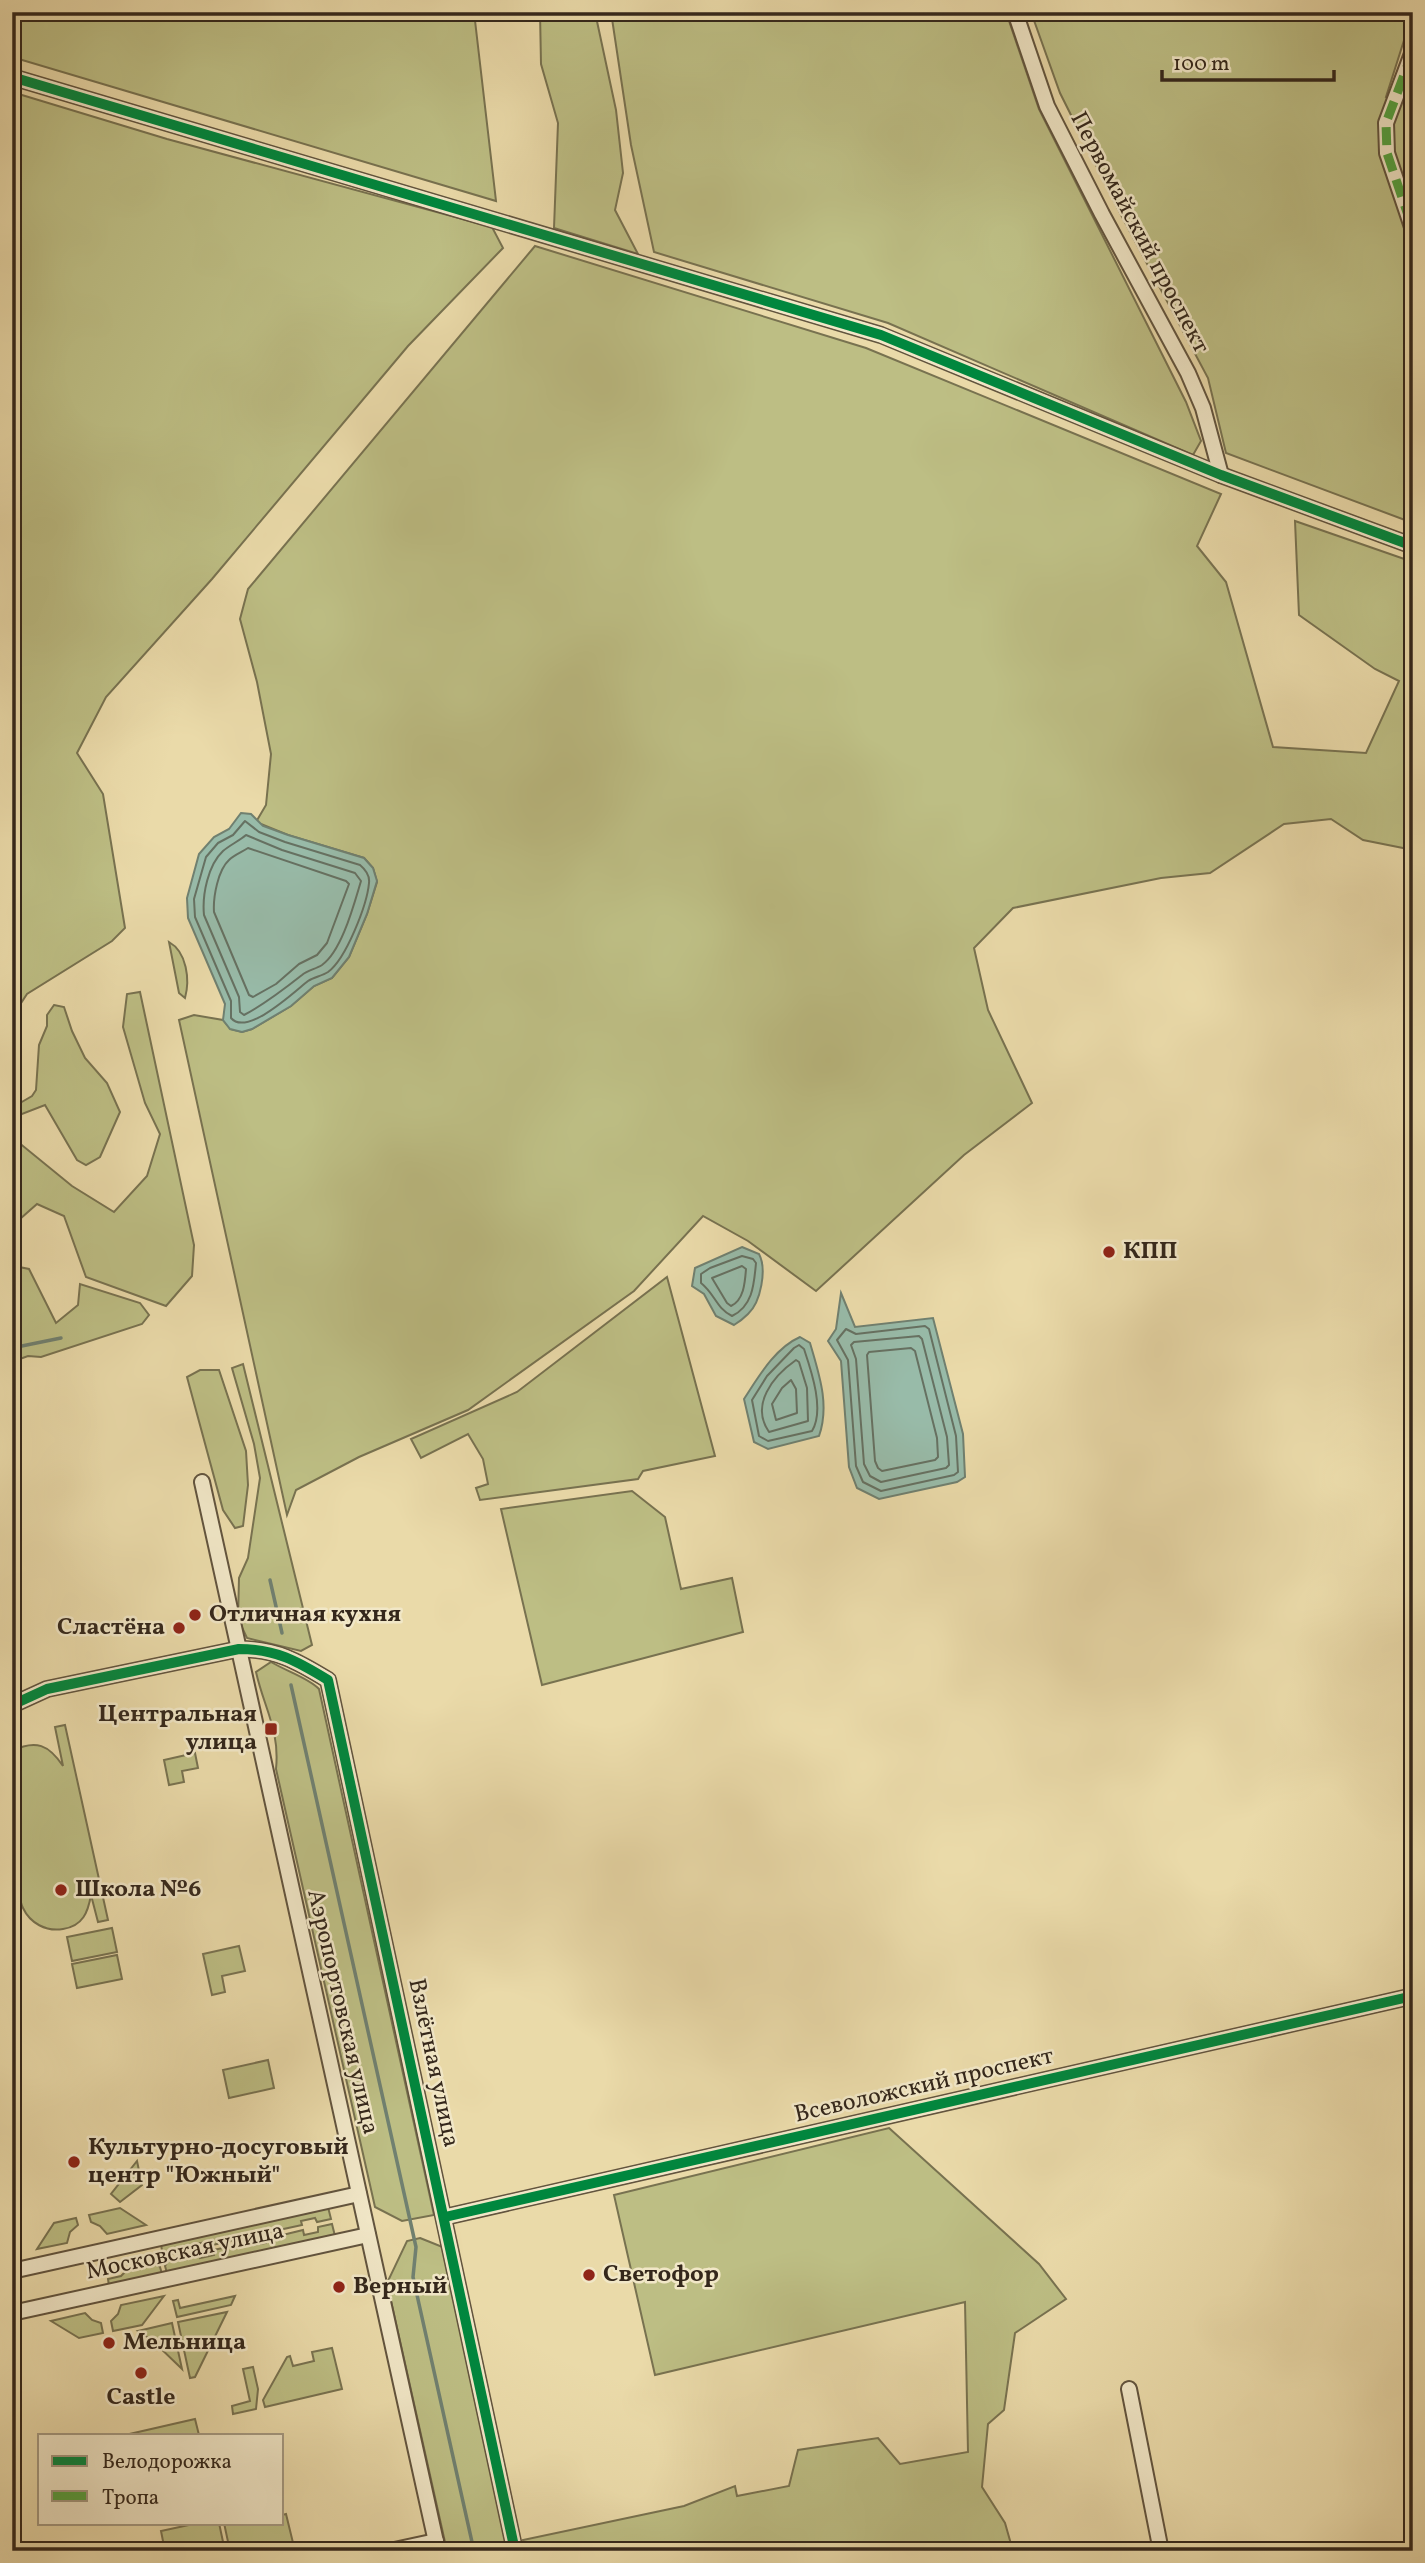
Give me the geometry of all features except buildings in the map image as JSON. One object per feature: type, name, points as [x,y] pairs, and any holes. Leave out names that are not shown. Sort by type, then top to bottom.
[{"type":"street","name":"Первомайский проспект","points":[[1015,12],[1047,106],[1188,373],[1203,408],[1221,475]]},
{"type":"street","points":[[1413,51],[1386,123],[1387,153],[1413,230]]},
{"type":"street","points":[[12,78],[881,335],[1221,475],[1413,546]]},
{"type":"street","name":"Аэропортовская улица","points":[[202,1482],[437,2546]]},
{"type":"street","points":[[12,1705],[47,1689],[239,1648]]},
{"type":"street","name":"Взлётная улица","points":[[239,1648],[285,1655],[328,1680],[516,2551]]},
{"type":"street","name":"Всеволожский проспект","points":[[445,2217],[1413,1996]]},
{"type":"street","name":"Московская улица","points":[[12,2271],[359,2194]]},
{"type":"street","name":"Московская улица","points":[[13,2309],[368,2235]]},
{"type":"street","points":[[1129,2389],[1161,2551]]},
{"type":"street","points":[[390,2551],[437,2546]]},
{"type":"green space","points":[[12,12],[474,12],[496,201],[12,57]]},
{"type":"green space","points":[[540,12],[595,12],[616,110],[623,173],[615,210],[638,254],[554,228],[558,123],[541,64]]},
{"type":"green space","points":[[611,12],[1006,12],[1039,109],[1186,402],[1201,441],[1193,455],[888,323],[654,252],[631,145]]},
{"type":"green space","points":[[1031,12],[1413,12],[1386,97],[1413,103],[1413,523],[1226,453],[1208,378],[1060,93]]},
{"type":"green space","points":[[12,92],[167,139],[492,227],[503,248],[408,346],[212,579],[106,697],[77,753],[103,794],[125,928],[112,941],[27,994],[12,1017]]},
{"type":"green space","points":[[535,246],[866,348],[1221,494],[1197,546],[1226,582],[1273,747],[1366,753],[1399,681],[1375,669],[1299,615],[1295,521],[1413,562],[1413,850],[1363,840],[1331,819],[1284,824],[1210,873],[1161,878],[1013,908],[974,948],[988,1010],[1032,1103],[964,1155],[816,1291],[748,1241],[703,1216],[634,1291],[468,1410],[359,1457],[296,1490],[287,1515],[179,1020],[194,1015],[223,1020],[231,1029],[242,1032],[291,1006],[314,986],[332,978],[349,957],[377,882],[373,868],[364,858],[288,835],[256,822],[266,805],[271,754],[257,682],[240,619],[248,589]]},
{"type":"green space","points":[[169,942],[180,952],[186,967],[185,998],[179,993]]},
{"type":"green space","points":[[140,992],[194,1245],[192,1276],[166,1306],[86,1277],[64,1216],[37,1204],[20,1219],[12,1257],[12,1137],[72,1186],[114,1212],[147,1176],[160,1134],[145,1103],[123,1027],[127,994]]},
{"type":"green space","points":[[54,1005],[64,1007],[85,1058],[107,1083],[120,1112],[100,1157],[86,1165],[77,1160],[45,1105],[22,1114],[12,1112],[12,1101],[20,1103],[32,1096],[36,1090],[39,1045],[47,1026],[47,1015]]},
{"type":"green space","points":[[14,1266],[29,1269],[56,1323],[78,1305],[80,1284],[140,1303],[149,1315],[142,1324],[41,1357],[28,1356],[17,1360]]},
{"type":"green space","points":[[667,1277],[715,1456],[643,1471],[638,1479],[480,1500],[476,1488],[488,1484],[483,1459],[468,1434],[421,1458],[411,1439],[517,1392]]},
{"type":"green space","points":[[243,1364],[312,1645],[301,1651],[247,1638],[238,1619],[239,1578],[248,1558],[260,1478],[254,1444],[232,1368]]},
{"type":"green space","points":[[200,1370],[219,1370],[246,1451],[248,1485],[243,1526],[235,1528],[223,1510],[187,1377]]},
{"type":"green space","points":[[632,1491],[665,1517],[681,1589],[732,1578],[743,1632],[542,1685],[501,1509]]},
{"type":"green space","points":[[271,1662],[319,1689],[434,2215],[402,2221],[375,2207],[276,1769],[274,1731],[256,1672]]},
{"type":"green space","points":[[65,1725],[108,1920],[98,1922],[91,1895],[80,1921],[57,1930],[34,1922],[20,1900],[12,1836],[12,1751],[28,1745],[41,1746],[52,1753],[63,1766],[55,1727]]},
{"type":"green space","points":[[195,1753],[198,1768],[182,1771],[184,1782],[169,1785],[164,1760]]},
{"type":"green space","points":[[112,1928],[117,1952],[72,1961],[67,1937]]},
{"type":"green space","points":[[239,1946],[245,1971],[222,1976],[225,1992],[212,1995],[203,1954]]},
{"type":"green space","points":[[117,1955],[122,1979],[77,1988],[72,1964]]},
{"type":"green space","points":[[268,2060],[274,2088],[229,2098],[223,2070]]},
{"type":"green space","points":[[889,2128],[1039,2264],[1066,2299],[1015,2333],[1004,2410],[988,2424],[982,2487],[1005,2523],[1013,2551],[525,2551],[523,2540],[684,2506],[735,2486],[737,2496],[789,2486],[798,2450],[878,2438],[900,2464],[968,2452],[965,2302],[655,2375],[614,2195]]},
{"type":"green space","points":[[137,2161],[142,2185],[120,2202],[111,2194]]},
{"type":"green space","points":[[328,2207],[331,2219],[301,2221],[302,2225],[265,2233],[264,2230],[251,2233],[251,2237],[212,2245],[211,2241],[196,2244],[197,2248],[168,2255],[162,2251],[161,2244]]},
{"type":"green space","points":[[120,2208],[146,2225],[107,2234],[100,2226],[91,2222],[89,2215]]},
{"type":"green space","points":[[76,2218],[78,2225],[70,2232],[67,2243],[37,2249],[54,2223]]},
{"type":"green space","points":[[332,2224],[335,2236],[167,2273],[165,2266],[169,2260],[198,2254],[200,2258],[214,2255],[213,2250],[252,2242],[253,2245],[266,2243],[266,2239],[303,2230],[304,2235],[318,2232],[318,2227]]},
{"type":"green space","points":[[420,2238],[445,2248],[508,2551],[447,2551],[387,2283],[407,2241]]},
{"type":"green space","points":[[155,2263],[162,2274],[109,2286],[108,2279],[121,2276],[127,2270]]},
{"type":"green space","points":[[164,2296],[142,2325],[113,2331],[111,2321],[118,2314],[121,2305]]},
{"type":"green space","points":[[235,2296],[231,2305],[177,2317],[173,2301],[178,2300],[180,2308]]},
{"type":"green space","points":[[227,2312],[195,2377],[190,2378],[178,2322]]},
{"type":"green space","points":[[85,2313],[92,2320],[101,2323],[103,2333],[79,2338],[51,2321]]},
{"type":"green space","points":[[172,2323],[182,2369],[153,2341],[138,2331]]},
{"type":"green space","points":[[332,2348],[342,2389],[265,2407],[263,2400],[287,2357],[290,2356],[293,2366],[314,2361],[312,2352]]},
{"type":"green space","points":[[253,2367],[258,2389],[256,2409],[233,2414],[232,2406],[250,2401],[243,2369]]},
{"type":"green space","points":[[195,2419],[199,2434],[129,2434]]},
{"type":"green space","points":[[284,2514],[295,2551],[230,2551],[224,2524],[284,2524]]},
{"type":"green space","points":[[193,2524],[219,2524],[225,2551],[165,2551],[161,2531]]},
{"type":"water","points":[[241,813],[251,814],[263,826],[364,858],[373,868],[377,881],[349,957],[332,978],[314,986],[291,1006],[242,1032],[230,1029],[223,1020],[225,1004],[188,918],[187,898],[199,854],[214,837],[229,829]]},
{"type":"water","points":[[742,1247],[759,1254],[762,1276],[753,1309],[734,1325],[716,1316],[704,1294],[692,1286],[695,1268]]},
{"type":"water","points":[[841,1293],[855,1327],[933,1318],[963,1434],[965,1477],[957,1482],[879,1499],[857,1488],[849,1467],[841,1361],[828,1341],[836,1329]]},
{"type":"water","points":[[800,1337],[810,1343],[822,1390],[824,1413],[819,1436],[768,1449],[754,1442],[744,1399],[775,1355]]},
{"type":"waterway","points":[[12,1348],[61,1338]]},
{"type":"waterway","points":[[270,1580],[282,1633]]},
{"type":"waterway","points":[[291,1685],[416,2247],[413,2277],[474,2551]]},
{"type":"marked path","points":[[1413,51],[1386,123],[1387,153],[1413,230]]},
{"type":"cycle path","points":[[12,77],[881,335],[1221,475],[1413,546]]},
{"type":"cycle path","points":[[12,1705],[47,1689],[239,1649],[264,1651],[286,1657],[328,1680],[515,2551]]},
{"type":"cycle path","points":[[445,2217],[1413,1996]]},
{"type":"place","name":"КПП","points":[[1109,1252]]},
{"type":"place","name":"Отличная кухня","points":[[195,1615]]},
{"type":"place","name":"Сластёна","points":[[179,1628]]},
{"type":"place","name":"Центральная улица","points":[[271,1729]]},
{"type":"place","name":"Школа №6","points":[[61,1890]]},
{"type":"place","name":"Культурно-досуговый центр \"Южный\"","points":[[74,2162]]},
{"type":"place","name":"Светофор","points":[[589,2275]]},
{"type":"place","name":"Верный","points":[[339,2287]]},
{"type":"place","name":"Мельница","points":[[109,2343]]},
{"type":"place","name":"Castle","points":[[141,2373]]}]
